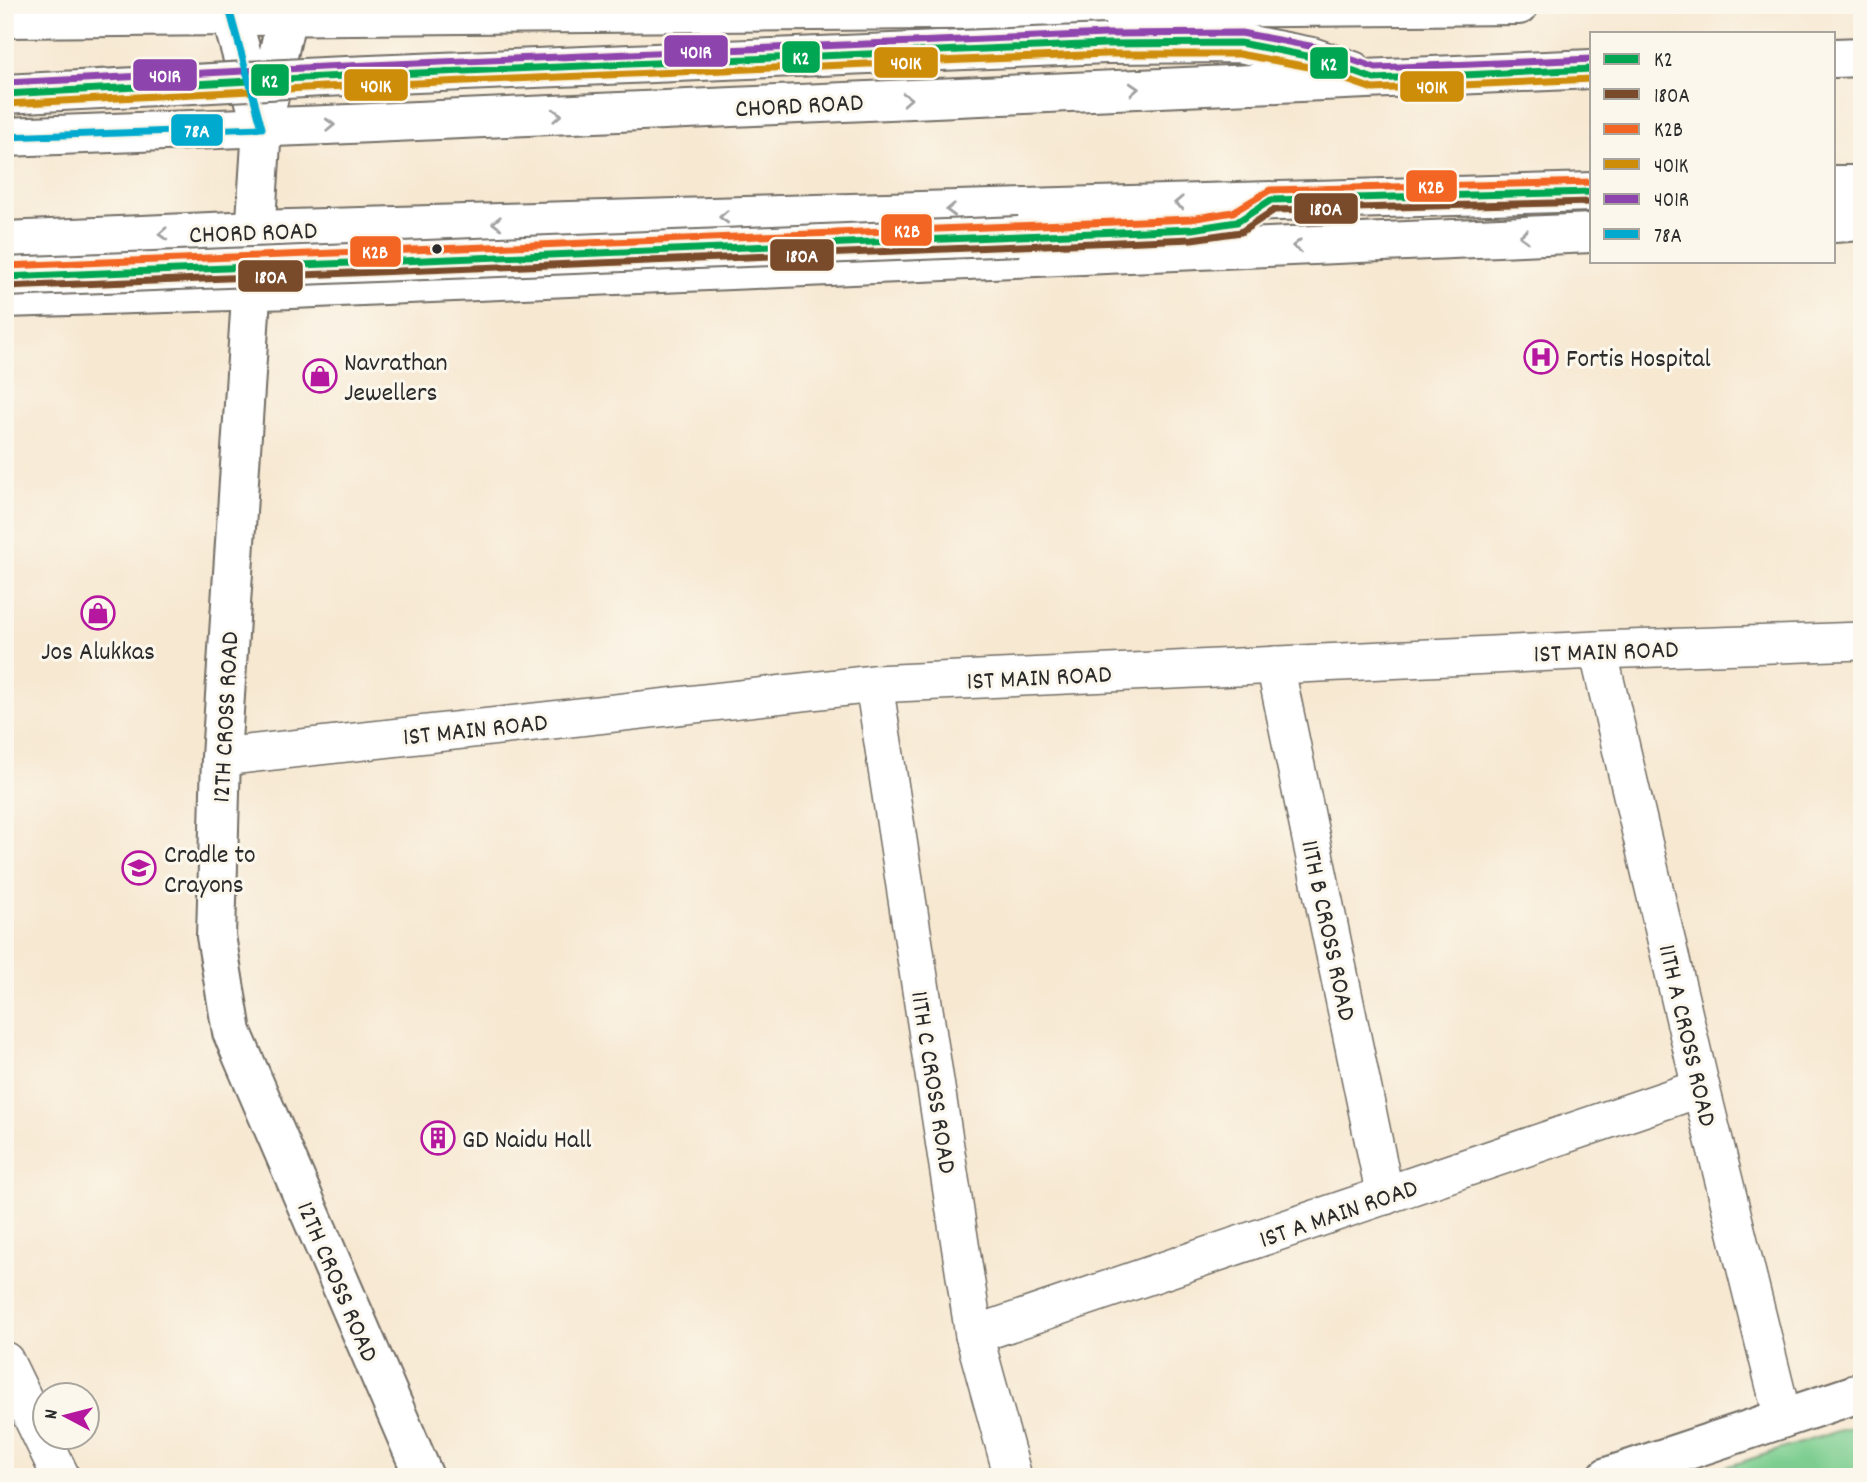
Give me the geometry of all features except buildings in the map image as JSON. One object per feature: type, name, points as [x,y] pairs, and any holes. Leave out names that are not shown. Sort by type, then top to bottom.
[{"type":"main road","points":[[5,18],[231,10],[1520,5]]},
{"type":"main road","points":[[231,10],[262,128]]},
{"type":"main road","points":[[262,128],[287,10]]},
{"type":"main road","points":[[5,94],[323,77],[1106,44],[1240,43],[1312,57],[1374,79]]},
{"type":"main road","points":[[1836,58],[1862,57]]},
{"type":"main road","name":"CHORD ROAD","points":[[5,136],[262,128],[1590,69]]},
{"type":"main road","name":"12TH CROSS ROAD","points":[[262,128],[221,757],[216,936],[232,1032],[424,1477]]},
{"type":"main road","points":[[1836,185],[1862,185]]},
{"type":"main road","name":"CHORD ROAD","points":[[5,242],[256,230],[1590,192]]},
{"type":"main road","points":[[5,277],[1192,229],[1237,222],[1271,200]]},
{"type":"main road","points":[[1836,223],[1862,221]]},
{"type":"main road","points":[[5,298],[251,291],[1590,233]]},
{"type":"main road","points":[[1607,1477],[1862,1392]]},
{"type":"street","name":"1ST MAIN ROAD","points":[[221,757],[874,684],[1598,650],[1862,641]]},
{"type":"street","name":"11TH A CROSS ROAD","points":[[1598,650],[1783,1419]]},
{"type":"street","name":"11TH B CROSS ROAD","points":[[1275,665],[1385,1196]]},
{"type":"street","name":"11TH C CROSS ROAD","points":[[874,684],[974,1335],[1013,1477]]},
{"type":"street","name":"1ST A MAIN ROAD","points":[[974,1335],[1702,1088]]},
{"type":"street","points":[[7,1371],[61,1477]]},
{"type":"green space","points":[[1862,1423],[1862,1477],[1695,1477]]},
{"type":"transit line","name":"78A","points":[[5,137],[262,128],[231,16],[231,5]]},
{"type":"transit line","name":"401R","points":[[5,83],[1106,34],[1241,33],[1315,47],[1376,68],[1590,59]]},
{"type":"transit line","name":"K2","points":[[5,94],[323,77],[1106,44],[1240,43],[1312,57],[1374,79],[1590,69]]},
{"type":"transit line","name":"401K","points":[[6,104],[324,87],[1106,54],[1239,54],[1309,67],[1373,89],[1590,79]]},
{"type":"transit line","name":"K2B","points":[[5,266],[1191,219],[1233,212],[1270,190],[1590,182]]},
{"type":"transit line","name":"K2","points":[[5,277],[1192,229],[1237,222],[1271,200],[1590,192]]},
{"type":"transit line","name":"180A","points":[[5,287],[1192,239],[1241,232],[1274,210],[1590,202]]},
{"type":"place","name":"Fortis Hospital","points":[[1541,357]]},
{"type":"place","name":"Navrathan Jewellers","points":[[320,376]]},
{"type":"place","name":"Jos Alukkas","points":[[98,613]]},
{"type":"place","name":"Cradle to Crayons","points":[[139,868]]},
{"type":"place","name":"GD Naidu Hall","points":[[438,1138]]}]
